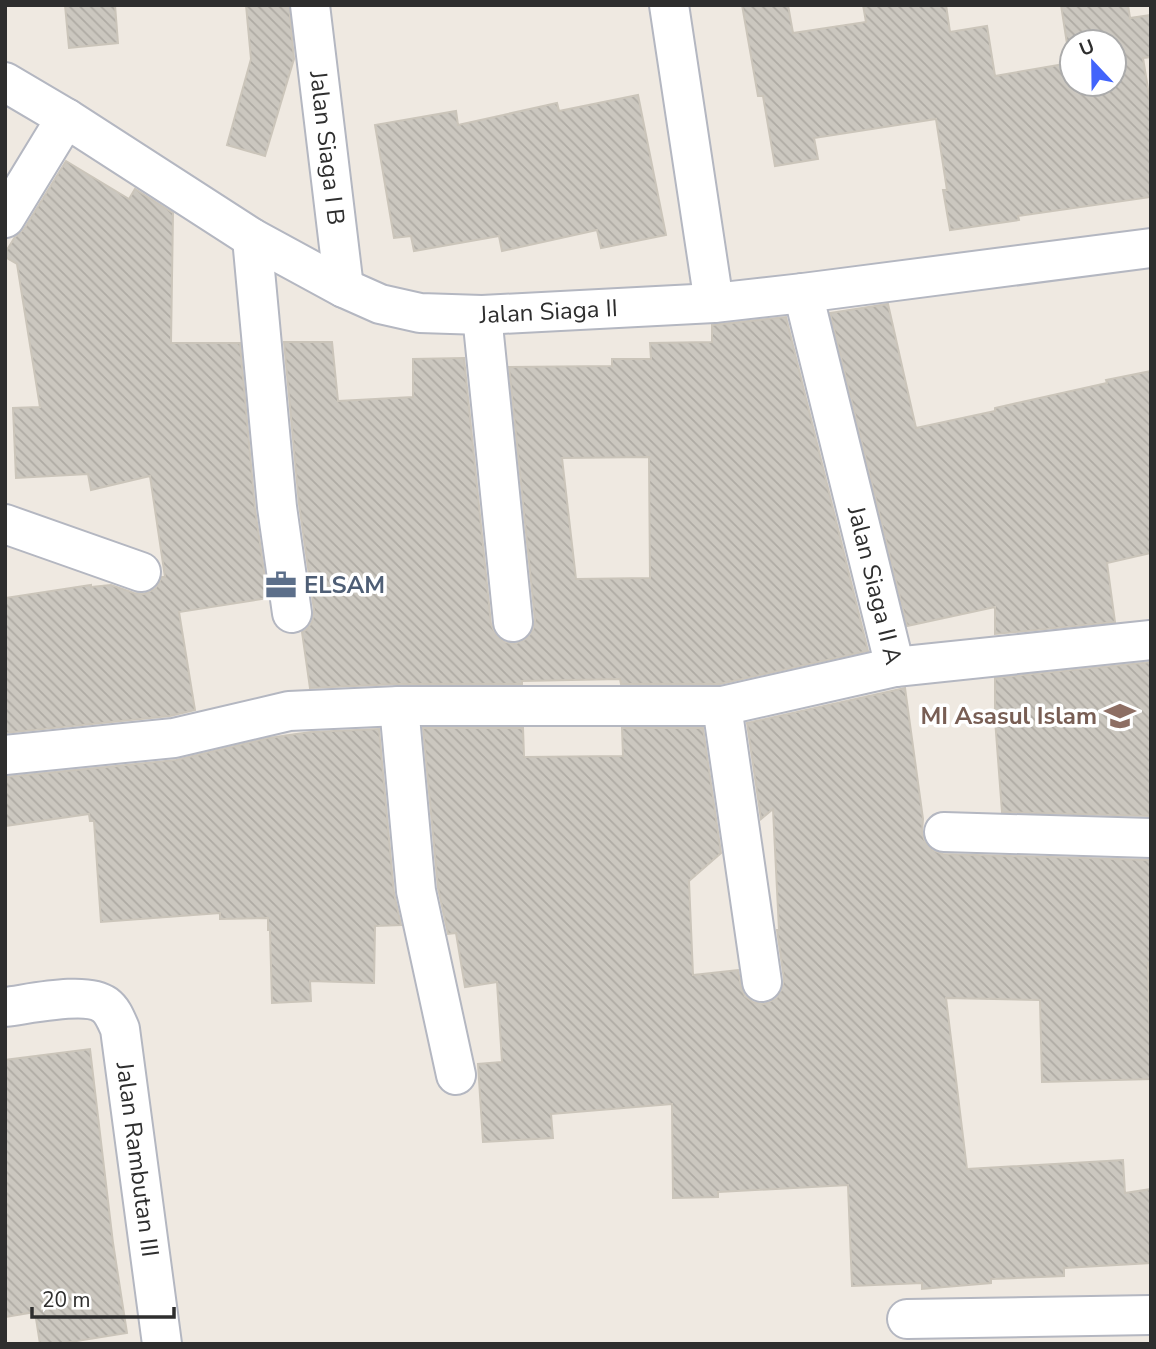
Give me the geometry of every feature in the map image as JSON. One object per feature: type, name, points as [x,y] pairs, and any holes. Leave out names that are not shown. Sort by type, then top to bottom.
[{"type":"street","name":"Jalan Siaga I B","points":[[310,5],[344,288]]},
{"type":"street","points":[[669,5],[714,303]]},
{"type":"street","name":"Jalan Siaga II","points":[[5,82],[66,118],[252,238],[344,288],[380,304],[420,313],[482,315],[714,303],[1151,248]]},
{"type":"street","points":[[5,218],[66,118]]},
{"type":"street","points":[[252,238],[277,507],[292,613]]},
{"type":"street","name":"Jalan Siaga II A","points":[[803,293],[895,667],[1151,640]]},
{"type":"street","points":[[482,315],[513,622]]},
{"type":"street","points":[[5,524],[141,572]]},
{"type":"street","points":[[5,755],[174,738],[289,711],[399,706],[722,706],[895,667]]},
{"type":"street","points":[[399,706],[416,891],[456,1075]]},
{"type":"street","points":[[722,706],[762,982]]},
{"type":"street","points":[[944,832],[1151,838]]},
{"type":"street","name":"Jalan Rambutan III","points":[[5,1007],[81,998],[96,1000],[114,1015],[120,1029],[162,1344]]},
{"type":"street","points":[[907,1318],[1151,1315]]},
{"type":"building","points":[[65,5],[115,5],[118,43],[69,48]]},
{"type":"building","points":[[246,5],[289,5],[294,59],[265,156],[227,145],[251,59]]},
{"type":"building","points":[[742,5],[788,5],[793,33],[866,22],[863,5],[946,5],[950,32],[987,26],[995,76],[1058,65],[1058,98],[1128,98],[1128,28],[1065,28],[1061,5],[1128,5],[1130,18],[1151,15],[1151,57],[1143,58],[1151,107],[1151,197],[1018,216],[1019,220],[950,230],[936,119],[814,138],[818,159],[775,166],[763,96],[758,96]]},
{"type":"building","points":[[638,95],[666,235],[601,248],[597,230],[502,251],[499,236],[414,251],[411,236],[394,238],[375,125],[456,111],[458,125],[557,103],[559,111]]},
{"type":"building","points":[[66,161],[129,199],[135,189],[173,213],[171,343],[240,343],[255,509],[268,598],[179,612],[195,710],[170,716],[5,733],[5,598],[91,585],[111,585],[144,594],[155,589],[162,577],[165,577],[150,476],[91,490],[88,474],[16,478],[13,408],[40,407],[17,264],[5,257],[5,253],[24,229]]},
{"type":"building","points":[[888,304],[916,428],[995,411],[995,408],[1151,371],[1151,553],[1107,563],[1115,622],[995,634],[995,607],[907,626],[830,313]]},
{"type":"building","points":[[786,317],[868,651],[720,684],[621,684],[620,679],[522,681],[522,684],[398,684],[310,688],[302,632],[312,622],[314,610],[299,504],[284,342],[332,342],[338,401],[413,397],[413,359],[464,358],[491,624],[496,635],[505,642],[515,644],[526,639],[533,630],[535,620],[509,367],[612,366],[612,359],[651,359],[650,343],[712,342],[712,325]],"holes":[[[649,457],[650,578],[576,579],[562,458]]]},
{"type":"building","points":[[1151,662],[1151,816],[1002,812],[995,719],[995,678]]},
{"type":"building","points":[[905,688],[923,819],[922,832],[925,842],[932,850],[943,854],[1151,860],[1151,963],[1148,963],[1151,1079],[1042,1082],[1040,1000],[946,998],[967,1169],[1123,1160],[1125,1193],[1151,1189],[1151,1263],[1064,1268],[1064,1276],[991,1279],[991,1283],[922,1289],[922,1283],[852,1286],[848,1185],[718,1192],[718,1197],[673,1198],[672,1104],[551,1114],[553,1138],[483,1142],[478,1064],[502,1062],[497,982],[465,987],[456,933],[448,934],[438,888],[423,728],[523,728],[524,757],[623,756],[622,728],[703,728],[721,853],[689,881],[693,975],[738,970],[745,996],[753,1002],[764,1004],[776,999],[784,979],[777,930],[773,809],[761,819],[747,723]]},
{"type":"building","points":[[379,729],[394,893],[401,925],[375,926],[374,983],[310,981],[311,1001],[272,1003],[268,918],[220,919],[220,913],[101,922],[94,821],[90,821],[89,814],[5,826],[5,777],[176,760],[268,738],[311,732]]},
{"type":"building","points":[[90,1049],[113,1243],[127,1333],[58,1344],[40,1344],[35,1312],[5,1317],[5,1060]]},
{"type":"place","name":"ELSAM","points":[[281,585]]},
{"type":"place","name":"MI Asasul Islam","points":[[1120,716]]}]
